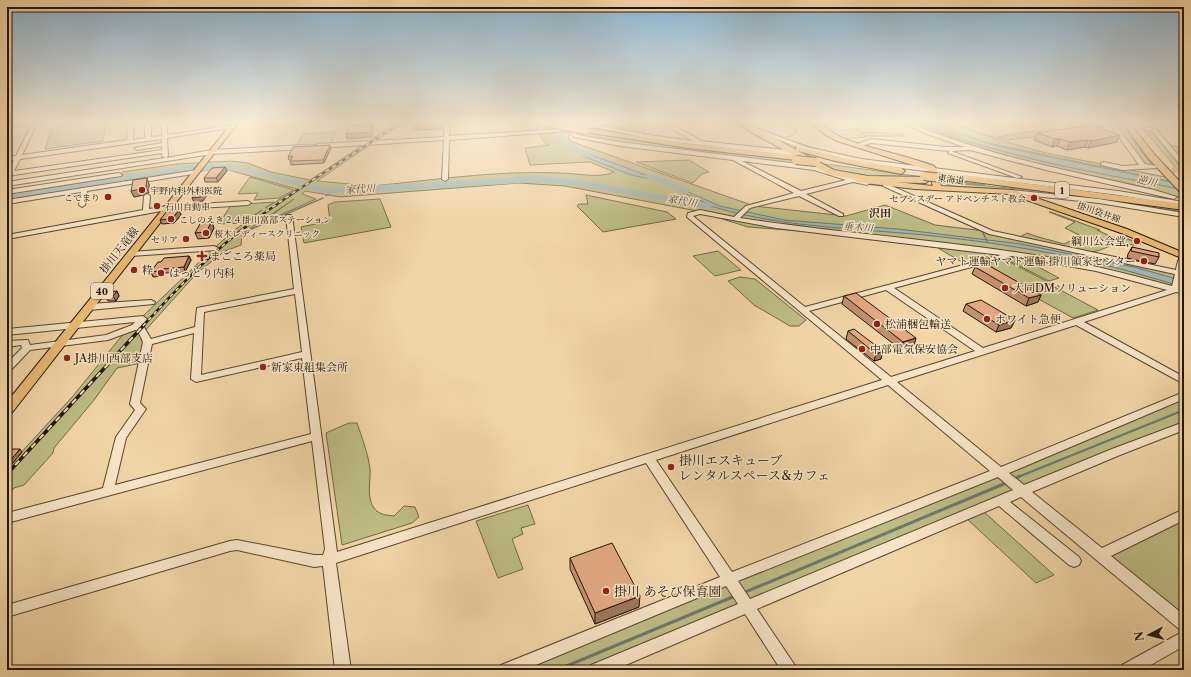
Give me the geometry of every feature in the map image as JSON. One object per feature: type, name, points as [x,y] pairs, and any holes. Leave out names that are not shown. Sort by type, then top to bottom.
[{"type":"highway","name":"東海道","points":[[745,155],[796,157],[814,161],[925,176]]},
{"type":"highway","name":"1","points":[[792,155],[832,172],[868,178],[925,176],[1054,191],[1184,211]]},
{"type":"highway","name":"1","points":[[816,155],[901,170]]},
{"type":"highway","points":[[1150,155],[1184,191]]},
{"type":"highway","points":[[1161,155],[1182,173]]},
{"type":"highway","name":"東海道","points":[[814,161],[901,170],[925,176]]},
{"type":"highway","name":"東海道","points":[[939,178],[1184,207]]},
{"type":"main road","name":"掛川天竜線","points":[[7,411],[210,155]]},
{"type":"main road","name":"掛川袋井線","points":[[891,155],[916,162],[939,178],[1010,192],[1124,231],[1184,257]]},
{"type":"main road","points":[[832,172],[848,178],[882,183],[939,178]]},
{"type":"street","points":[[9,174],[62,155]]},
{"type":"street","points":[[68,183],[77,155]]},
{"type":"street","points":[[7,159],[18,157],[74,164],[137,155]]},
{"type":"street","points":[[166,155],[166,159]]},
{"type":"street","points":[[7,184],[195,155]]},
{"type":"street","points":[[445,179],[446,155]]},
{"type":"street","points":[[734,155],[800,194],[841,215]]},
{"type":"street","points":[[736,155],[815,168],[852,180],[885,185],[931,189],[939,178]]},
{"type":"street","points":[[778,155],[796,157]]},
{"type":"street","points":[[833,155],[939,178],[1030,182],[1184,204]]},
{"type":"street","points":[[958,155],[1030,182]]},
{"type":"street","points":[[996,155],[1184,200]]},
{"type":"street","points":[[1134,155],[1143,166]]},
{"type":"street","points":[[1170,155],[1182,173]]},
{"type":"street","points":[[9,174],[18,157]]},
{"type":"street","points":[[1103,164],[1123,168],[1143,166],[1154,167]]},
{"type":"street","points":[[7,202],[197,172]]},
{"type":"street","points":[[7,192],[119,175]]},
{"type":"street","points":[[735,219],[748,207],[852,180]]},
{"type":"street","points":[[885,185],[991,233],[1076,250],[1179,274]]},
{"type":"street","points":[[82,205],[84,190]]},
{"type":"street","points":[[1010,192],[1100,201],[1184,215]]},
{"type":"street","points":[[67,193],[67,201]]},
{"type":"street","points":[[146,212],[147,196]]},
{"type":"street","points":[[7,237],[100,218],[167,208],[248,203]]},
{"type":"street","points":[[1178,290],[1095,270],[1012,254],[808,231],[700,212],[690,214],[690,217],[802,310],[1184,624]]},
{"type":"street","points":[[289,216],[331,549],[329,560],[343,670]]},
{"type":"street","points":[[131,254],[214,248]]},
{"type":"street","points":[[802,310],[1012,254]]},
{"type":"street","points":[[1178,290],[1181,262],[1184,257]]},
{"type":"street","points":[[886,287],[983,352]]},
{"type":"street","points":[[7,611],[230,546],[237,545],[314,561],[329,560],[1178,290]]},
{"type":"street","points":[[298,291],[200,310],[196,379],[306,354]]},
{"type":"street","points":[[90,307],[151,302]]},
{"type":"street","points":[[7,332],[76,324],[143,319],[135,327],[108,337],[59,345],[27,348],[7,369]]},
{"type":"street","points":[[1078,322],[1184,381]]},
{"type":"street","points":[[108,492],[121,437],[141,409],[135,404],[148,342],[141,329],[135,327]]},
{"type":"street","points":[[148,342],[199,329]]},
{"type":"street","points":[[7,344],[26,342],[27,348]]},
{"type":"street","points":[[506,670],[1002,474],[1184,395]]},
{"type":"street","points":[[596,670],[746,605],[1001,501],[1021,490],[1184,426]]},
{"type":"street","points":[[7,518],[317,436]]},
{"type":"street","points":[[649,459],[790,670]]},
{"type":"street","points":[[1001,501],[1074,561]]},
{"type":"street","points":[[1101,556],[1184,514]]},
{"type":"street","points":[[1127,670],[1184,638]]},
{"type":"shaded area","points":[[348,155],[356,155],[317,181],[362,185],[362,187],[511,173],[535,172],[601,175],[614,172],[590,162],[530,165],[527,155],[608,155],[754,206],[846,216],[885,205],[935,225],[1020,237],[1027,233],[1064,244],[1081,236],[1065,228],[1075,222],[1049,212],[1051,212],[1100,230],[1097,230],[1115,238],[1128,239],[1141,244],[1116,244],[1092,252],[1184,275],[1184,292],[1043,259],[1000,255],[965,264],[938,248],[952,249],[802,231],[748,227],[697,211],[565,186],[519,183],[340,197],[305,191],[302,194],[316,199],[258,225],[294,199],[242,234],[241,245],[225,251],[197,273],[143,333],[148,342],[141,363],[117,368],[94,400],[54,448],[53,453],[24,485],[14,488],[7,496],[7,468],[73,396],[120,338],[232,232],[262,210],[243,223],[219,224],[231,205],[274,202],[265,208],[297,189],[221,168],[7,202],[7,193],[121,175],[122,172],[177,164],[231,161],[248,163],[271,172],[310,180]]},
{"type":"shaded area","points":[[715,155],[747,155],[809,162],[816,167]]},
{"type":"shaded area","points":[[1000,155],[1015,155],[1044,162],[1184,190],[1184,199],[1161,192],[1051,169]]},
{"type":"shaded area","points":[[1043,155],[1054,155],[1165,177],[1169,181]]},
{"type":"shaded area","points":[[1137,155],[1144,155],[1153,166],[1145,165]]},
{"type":"shaded area","points":[[1165,155],[1184,155],[1184,159],[1182,160],[1184,162],[1184,170],[1177,169]]},
{"type":"shaded area","points":[[689,160],[709,172],[702,174],[693,183],[636,162]]},
{"type":"shaded area","points":[[817,163],[985,185],[877,178],[834,171]]},
{"type":"shaded area","points":[[250,177],[294,190],[279,198],[254,200],[258,193],[238,194]]},
{"type":"shaded area","points":[[942,182],[1041,191],[1184,212],[1184,214],[1037,193],[951,186]]},
{"type":"shaded area","points":[[586,195],[667,212],[676,219],[603,232],[577,206],[579,204],[588,204]]},
{"type":"shaded area","points":[[380,199],[391,227],[304,243],[301,227],[330,221],[328,205],[335,202]]},
{"type":"shaded area","points":[[718,251],[741,270],[715,276],[693,256]]},
{"type":"shaded area","points":[[1018,256],[1059,278],[1049,281],[1006,259]]},
{"type":"shaded area","points":[[1004,259],[1048,282],[1022,290],[978,266]]},
{"type":"shaded area","points":[[740,277],[755,279],[806,320],[799,326],[790,326],[754,305],[728,281]]},
{"type":"shaded area","points":[[1047,283],[1098,310],[1073,318],[1024,291]]},
{"type":"shaded area","points":[[1184,396],[1184,426],[596,670],[512,670]]},
{"type":"shaded area","points":[[349,423],[357,423],[366,451],[370,469],[370,499],[374,508],[386,515],[394,516],[404,506],[415,507],[419,517],[412,523],[342,545],[326,433]]},
{"type":"shaded area","points":[[528,505],[535,524],[521,528],[523,534],[512,539],[523,569],[498,578],[476,521]]},
{"type":"shaded area","points":[[984,512],[1054,575],[1036,583],[967,519]]},
{"type":"shaded area","points":[[1184,515],[1184,622],[1105,556]]},
{"type":"water","points":[[579,155],[590,155],[665,182],[631,175]]},
{"type":"water","name":"逆川","points":[[1017,155],[1038,155],[1184,185],[1184,190],[1084,170]]},
{"type":"water","points":[[670,184],[720,206],[784,220],[898,229],[1021,244],[1134,267],[1184,281],[1184,287],[1100,264],[1020,248],[968,240],[802,224],[743,215],[714,207],[686,203],[710,205],[684,193]]},
{"type":"building","points":[[289,155],[326,155],[323,160],[290,161],[293,156],[288,157]]},
{"type":"building","points":[[225,167],[216,178],[204,178],[212,168]]},
{"type":"building","points":[[147,178],[146,187],[131,191],[133,180]]},
{"type":"building","points":[[196,191],[205,191],[201,197],[192,198]]},
{"type":"building","points":[[179,210],[172,219],[160,220],[167,211]]},
{"type":"building","points":[[212,221],[206,232],[195,233],[201,222]]},
{"type":"building","points":[[1132,247],[1159,253],[1159,257],[1131,251]]},
{"type":"building","points":[[189,256],[184,267],[151,272],[158,262],[161,262],[164,258]]},
{"type":"building","points":[[986,264],[1041,295],[1029,298],[975,267]]},
{"type":"building","points":[[117,291],[113,296],[105,296],[109,292]]},
{"type":"building","points":[[856,293],[916,338],[903,342],[844,296]]},
{"type":"building","points":[[981,300],[1015,320],[999,325],[966,304]]},
{"type":"building","points":[[854,329],[883,351],[876,354],[848,331]]},
{"type":"building","points":[[11,449],[20,449],[9,462],[7,462],[7,455]]},
{"type":"building","name":"掛川 あそび保育園","points":[[612,543],[640,596],[595,613],[570,558]]},
{"type":"waterway","name":"家代川","points":[[7,198],[184,169],[230,167],[244,169],[327,191],[541,179],[580,183],[708,206]]},
{"type":"waterway","points":[[827,174],[842,178]]},
{"type":"waterway","name":"垂木川","points":[[649,176],[686,191]]},
{"type":"waterway","points":[[867,184],[883,186],[982,231],[987,241]]},
{"type":"waterway","name":"家代川","points":[[326,196],[333,191]]},
{"type":"waterway","points":[[249,230],[323,198]]},
{"type":"waterway","points":[[1018,477],[1184,410]]},
{"type":"waterway","points":[[1014,479],[1018,477]]},
{"type":"waterway","points":[[743,593],[1006,483]]},
{"type":"waterway","points":[[557,670],[735,596]]},
{"type":"tunnel","points":[[1154,167],[1181,171]]},
{"type":"railway","points":[[143,326],[201,265],[239,232],[298,189],[351,155]]},
{"type":"railway","points":[[7,474],[144,325]]},
{"type":"place","name":"宇野内科外科医院","points":[[142,190]]},
{"type":"place","name":"こでまり","points":[[108,197]]},
{"type":"place","name":"セブンスデー アドベンチスト教会","points":[[1034,198]]},
{"type":"place","name":"石川自動車","points":[[157,206]]},
{"type":"place","name":"こしのえき２４掛川富部ステーション","points":[[171,219]]},
{"type":"place","name":"桜木レディースクリニック","points":[[206,233]]},
{"type":"place","name":"セリア","points":[[186,239]]},
{"type":"place","name":"綱川公会堂,","points":[[1137,241]]},
{"type":"place","name":"まごころ薬局","points":[[202,256]]},
{"type":"place","name":"ヤマト運輸ヤマト運輸 掛川領家センター","points":[[1144,261]]},
{"type":"place","name":"粋","points":[[134,270]]},
{"type":"place","name":"はっとり内科","points":[[161,273]]},
{"type":"place","name":"大同DMソリューション","points":[[1005,288]]},
{"type":"place","name":"ホワイト急便","points":[[987,319]]},
{"type":"place","name":"松浦梱包輸送","points":[[877,324]]},
{"type":"place","name":"中部電気保安協会","points":[[862,349]]},
{"type":"place","name":"JA掛川西部支店","points":[[67,358]]},
{"type":"place","name":"新家東組集会所","points":[[263,367]]},
{"type":"place","name":"掛川エスキューブ レンタルスペース&カフェ","points":[[671,467]]},
{"type":"place","name":"掛川 あそび保育園","points":[[606,591]]},
{"type":"district","name":"沢田","points":[[880,213]]}]
